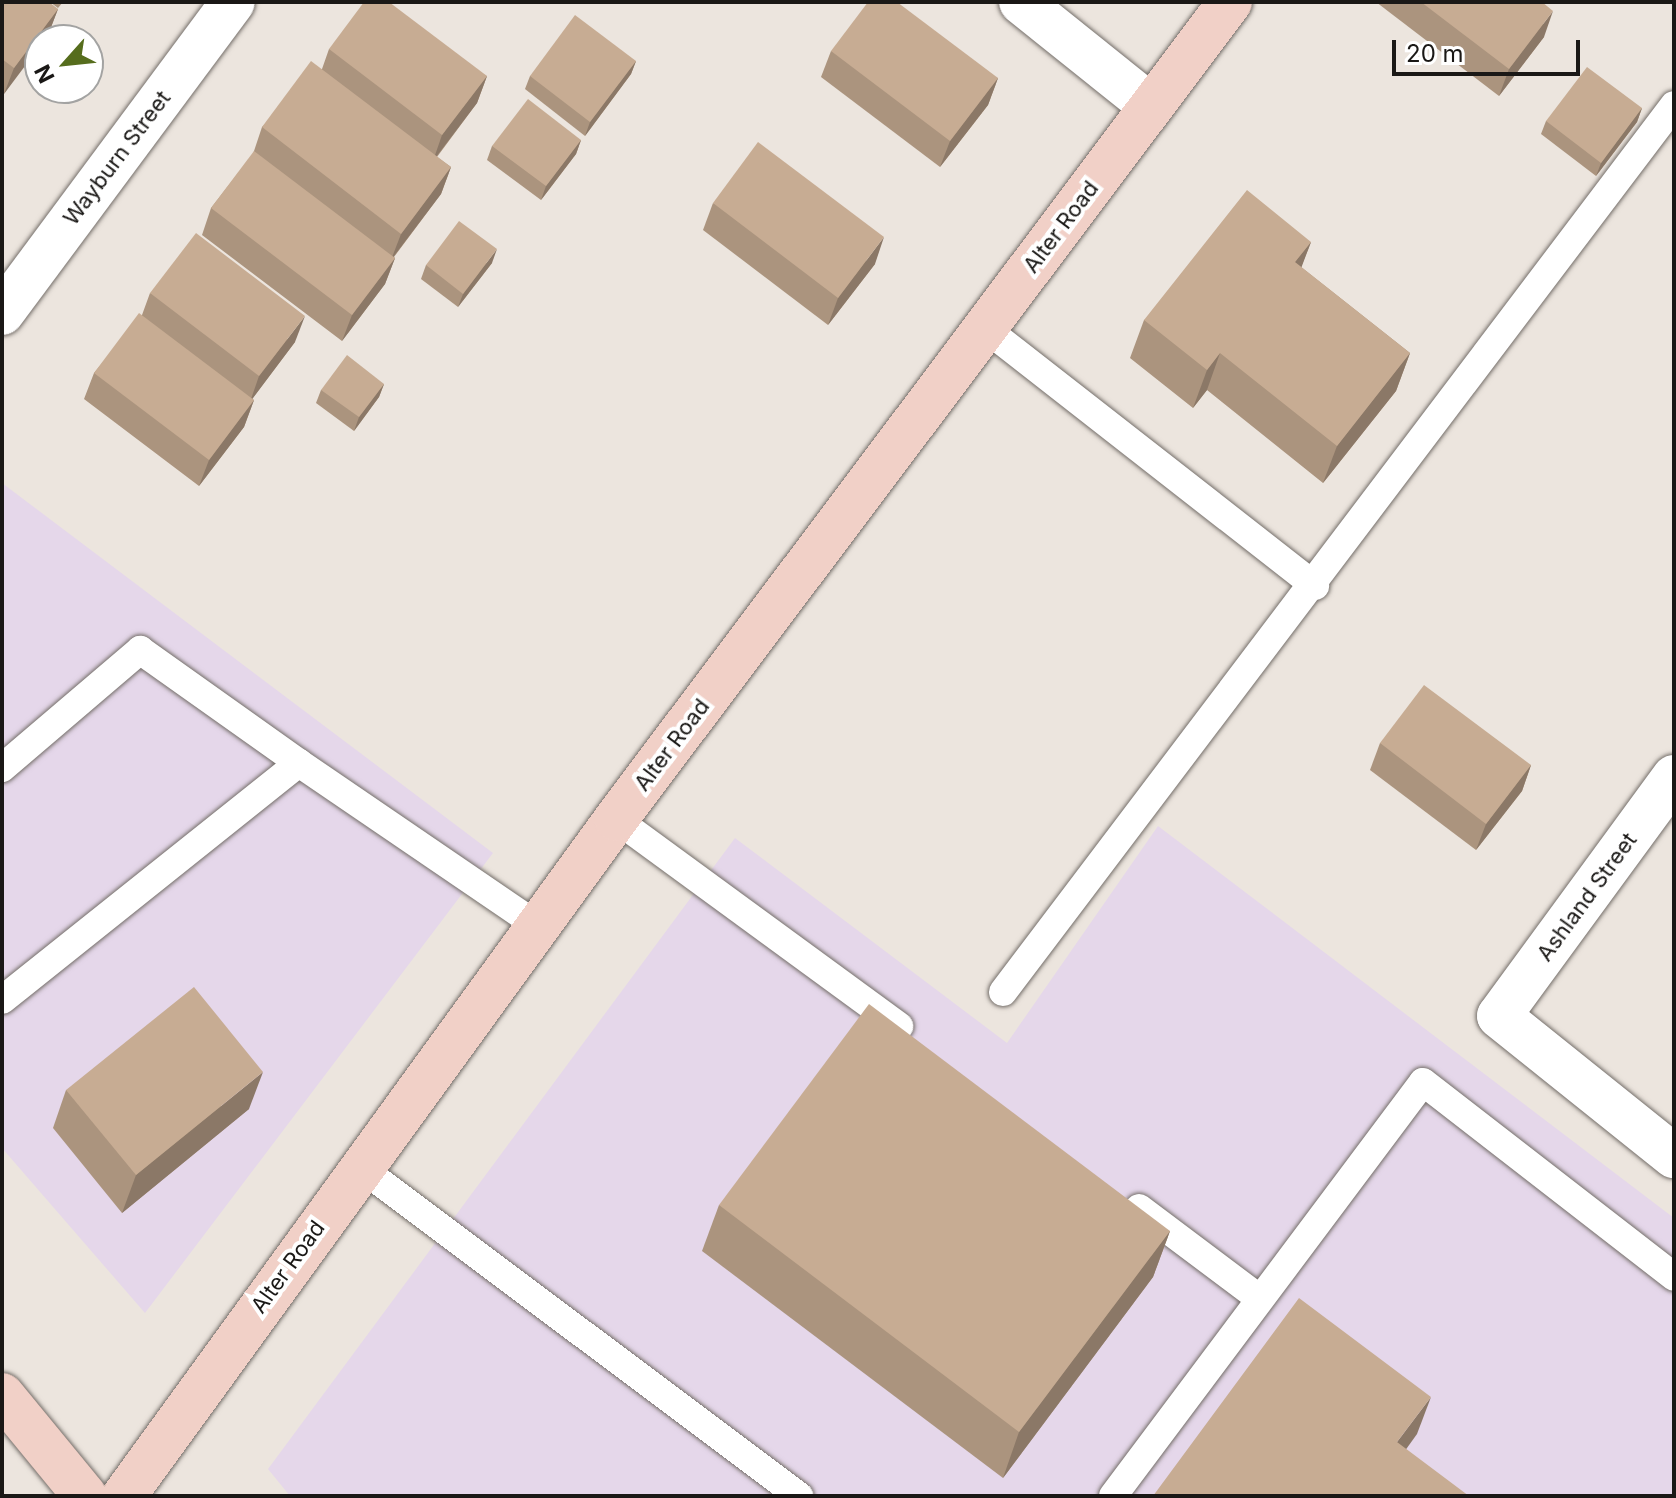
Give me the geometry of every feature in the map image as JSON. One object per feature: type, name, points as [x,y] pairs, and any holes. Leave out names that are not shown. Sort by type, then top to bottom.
[{"type":"street","name":"Wayburn Street","points":[[2,313],[233,2]]},
{"type":"street","points":[[1021,2],[1151,106]]},
{"type":"street","name":"Alter Road","points":[[124,1496],[360,1167],[616,819],[1230,2]]},
{"type":"street","name":"Ashland Street","points":[[1674,777],[1499,1016],[1674,1156]]},
{"type":"street","points":[[2,1395],[85,1496]]},
{"type":"lane","points":[[1003,992],[1315,586],[1674,105]]},
{"type":"lane","points":[[985,328],[1315,586]]},
{"type":"lane","points":[[2,768],[140,650],[538,926]]},
{"type":"lane","points":[[2,1000],[299,763]]},
{"type":"lane","points":[[616,819],[921,1043]]},
{"type":"lane","points":[[1113,1496],[1423,1082],[1674,1277]]},
{"type":"lane","points":[[360,1167],[799,1496]]},
{"type":"lane","points":[[1122,1195],[1260,1299]]},
{"type":"shaded area","points":[[2,483],[493,853],[145,1313],[2,1148]]},
{"type":"shaded area","points":[[1158,826],[1674,1218],[1674,1496],[290,1496],[268,1469],[735,838],[1007,1043]]},
{"type":"building","points":[[2,2],[49,2],[58,9],[47,24],[24,24],[24,55],[14,68],[2,59]]},
{"type":"building","points":[[364,2],[389,2],[487,76],[442,135],[329,49]]},
{"type":"building","points":[[868,2],[897,2],[998,78],[950,141],[831,51]]},
{"type":"building","points":[[1421,2],[1542,2],[1553,11],[1509,69]]},
{"type":"building","points":[[575,15],[636,61],[590,122],[530,76]]},
{"type":"building","points":[[311,61],[451,167],[401,234],[262,127]]},
{"type":"building","points":[[1587,67],[1642,108],[1601,163],[1546,121]]},
{"type":"building","points":[[528,99],[581,140],[546,186],[492,146]]},
{"type":"building","points":[[758,142],[884,237],[838,298],[713,203]]},
{"type":"building","points":[[254,151],[395,258],[352,315],[211,208]]},
{"type":"building","points":[[1247,190],[1311,242],[1295,262],[1410,353],[1337,446],[1220,353],[1207,370],[1144,320]]},
{"type":"building","points":[[459,221],[497,249],[463,294],[426,265]]},
{"type":"building","points":[[196,233],[305,316],[259,376],[150,293]]},
{"type":"building","points":[[139,313],[254,400],[209,460],[94,373]]},
{"type":"building","points":[[347,355],[384,384],[359,417],[321,390]]},
{"type":"building","points":[[1424,685],[1531,765],[1486,824],[1380,743]]},
{"type":"building","points":[[194,987],[263,1072],[136,1175],[66,1090]]},
{"type":"building","points":[[869,1004],[1170,1231],[1019,1432],[719,1205]]},
{"type":"building","points":[[1299,1298],[1431,1397],[1397,1442],[1469,1496],[1153,1496]]}]
